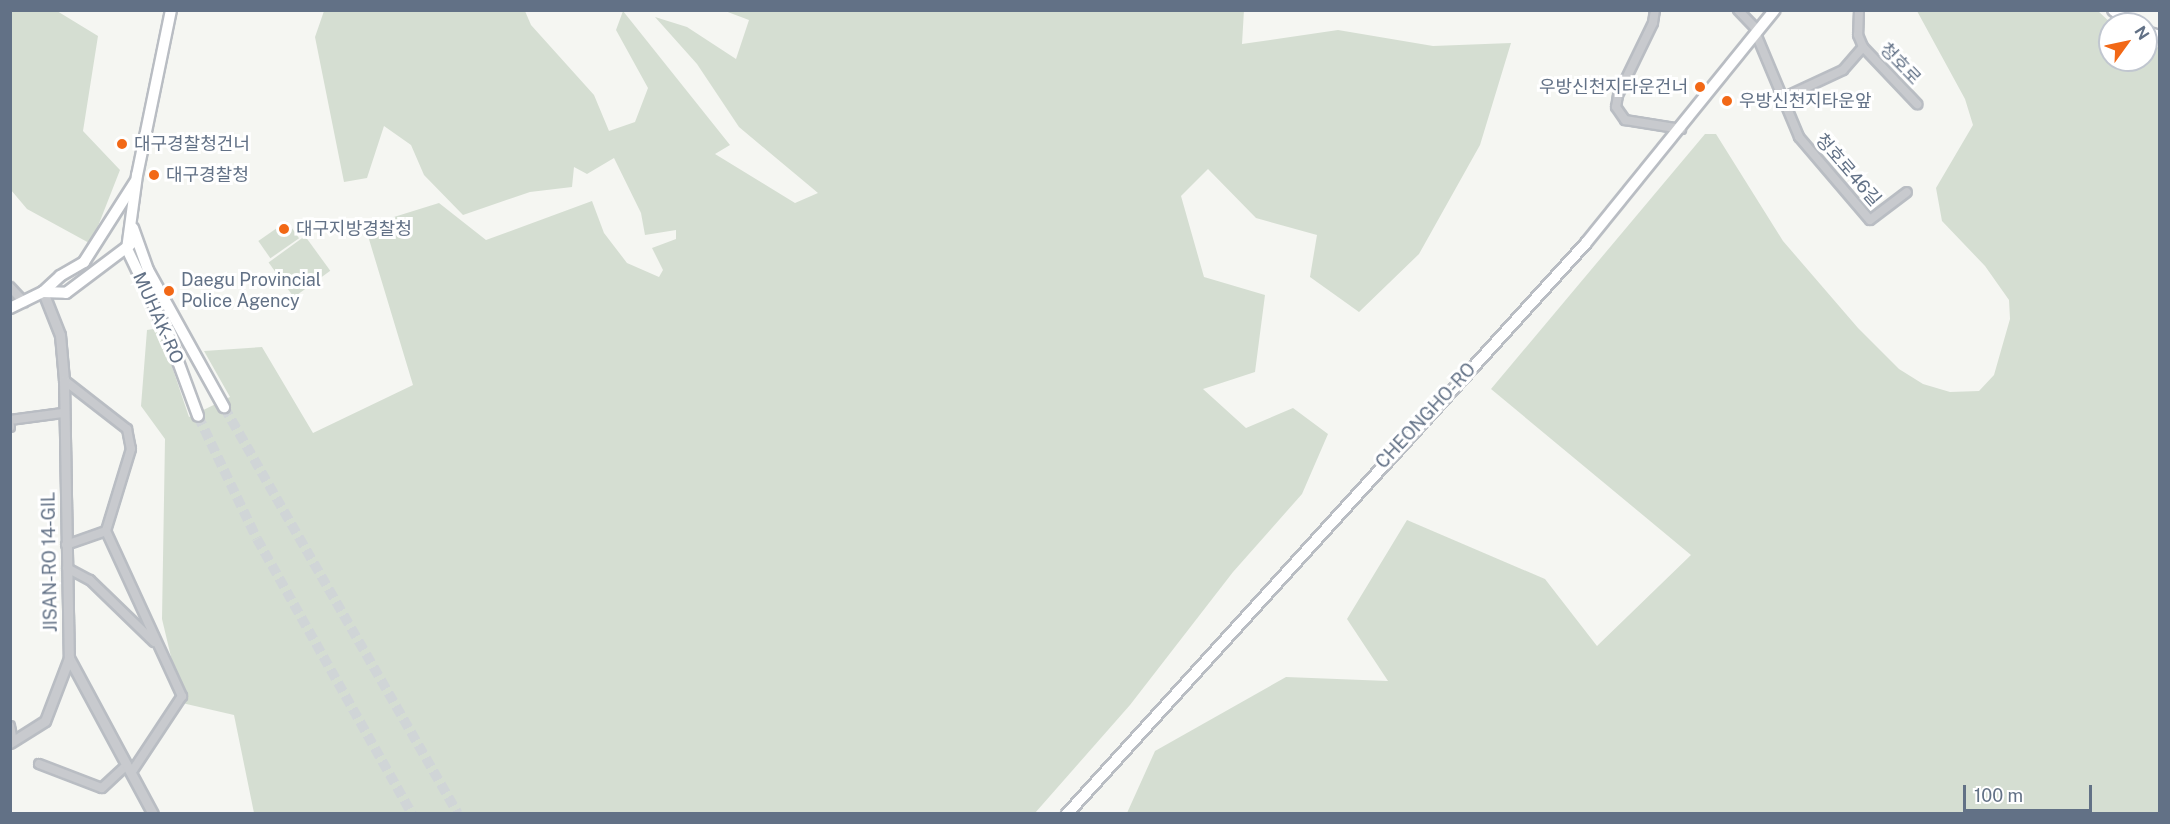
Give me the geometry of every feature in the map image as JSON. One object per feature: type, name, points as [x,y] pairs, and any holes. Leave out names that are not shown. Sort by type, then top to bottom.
[{"type":"main road","name":"MUHAK-RO","points":[[171,10],[136,182],[127,249],[169,337],[198,416]]},
{"type":"main road","name":"CHEONGHO-RO","points":[[1067,813],[1586,243],[1681,129],[1775,10]]},
{"type":"main road","name":"MUHAK-RO","points":[[44,292],[60,276],[84,262],[101,240],[114,212],[136,182]]},
{"type":"main road","name":"MUHAK-RO","points":[[131,219],[135,238],[148,270],[224,406]]},
{"type":"main road","points":[[10,308],[44,292],[66,292],[127,249],[135,238]]},
{"type":"street","points":[[1655,10],[1653,23],[1618,95],[1616,107],[1625,120],[1681,129]]},
{"type":"street","points":[[1738,10],[1757,33]]},
{"type":"street","name":"청호로","points":[[1859,10],[1858,35],[1863,47],[1917,104]]},
{"type":"street","name":"청호로46길","points":[[1757,33],[1799,137],[1870,220],[1907,192]]},
{"type":"street","points":[[1783,98],[1843,70],[1863,47]]},
{"type":"street","points":[[10,287],[24,302]]},
{"type":"street","name":"JISAN-RO 14-GIL","points":[[44,292],[60,335],[64,380],[69,658],[153,813]]},
{"type":"street","points":[[39,764],[102,788],[129,769],[182,696],[106,531],[131,449],[127,429],[64,380]]},
{"type":"street","points":[[10,420],[63,413]]},
{"type":"street","points":[[66,545],[106,531]]},
{"type":"street","points":[[67,568],[90,580],[157,645]]},
{"type":"street","points":[[10,726],[12,742],[45,721],[69,658]]},
{"type":"shaded area","points":[[1244,10],[1242,44],[1338,30],[1433,46],[1511,43],[1480,145],[1419,254],[1359,312],[1310,277],[1317,235],[1256,218],[1208,169],[1181,196],[1204,277],[1265,295],[1255,372],[1203,389],[1246,428],[1293,408],[1328,434],[1302,494],[1233,572],[1130,705],[1035,813],[254,813],[234,715],[182,703],[162,619],[165,439],[141,406],[147,330],[159,328],[189,417],[230,397],[204,351],[262,347],[313,433],[413,385],[365,226],[439,203],[486,240],[592,201],[604,233],[627,263],[659,277],[663,270],[652,248],[676,239],[676,230],[645,235],[641,213],[614,158],[587,174],[574,167],[572,187],[530,192],[463,215],[424,175],[411,145],[384,126],[367,178],[344,182],[315,37],[324,11],[525,11],[531,25],[594,95],[609,131],[635,122],[648,88],[616,30],[623,11],[730,145],[715,154],[795,203],[818,193],[739,127],[697,64],[655,17],[687,27],[736,59],[749,20],[725,11]]},
{"type":"shaded area","points":[[10,11],[57,11],[98,36],[83,131],[120,170],[91,244],[27,209],[11,190]]},
{"type":"shaded area","points":[[1917,11],[2098,11],[2098,72],[2158,72],[2159,48],[2159,813],[1127,813],[1155,751],[1286,677],[1388,681],[1347,619],[1407,520],[1545,579],[1597,646],[1691,555],[1491,389],[1705,134],[1716,134],[1783,241],[1858,328],[1899,369],[1923,384],[1950,392],[1979,391],[1994,375],[2010,319],[2009,300],[1985,266],[1942,221],[1936,188],[1973,125],[1965,99]]},
{"type":"shaded area","points":[[287,221],[299,238],[270,258],[258,241]]},
{"type":"shaded area","points":[[305,236],[330,271],[294,297],[269,262]]},
{"type":"tunnel","points":[[224,407],[458,814]]},
{"type":"tunnel","points":[[198,416],[257,539],[412,814]]},
{"type":"place","name":"우방신천지타운건너","points":[[1700,87]]},
{"type":"place","name":"우방신천지타운앞","points":[[1727,101]]},
{"type":"place","name":"대구경찰청건너","points":[[122,144]]},
{"type":"place","name":"대구경찰청","points":[[154,175]]},
{"type":"place","name":"대구지방경찰청","points":[[284,229]]},
{"type":"place","name":"Daegu Provincial Police Agency","points":[[169,291]]}]
